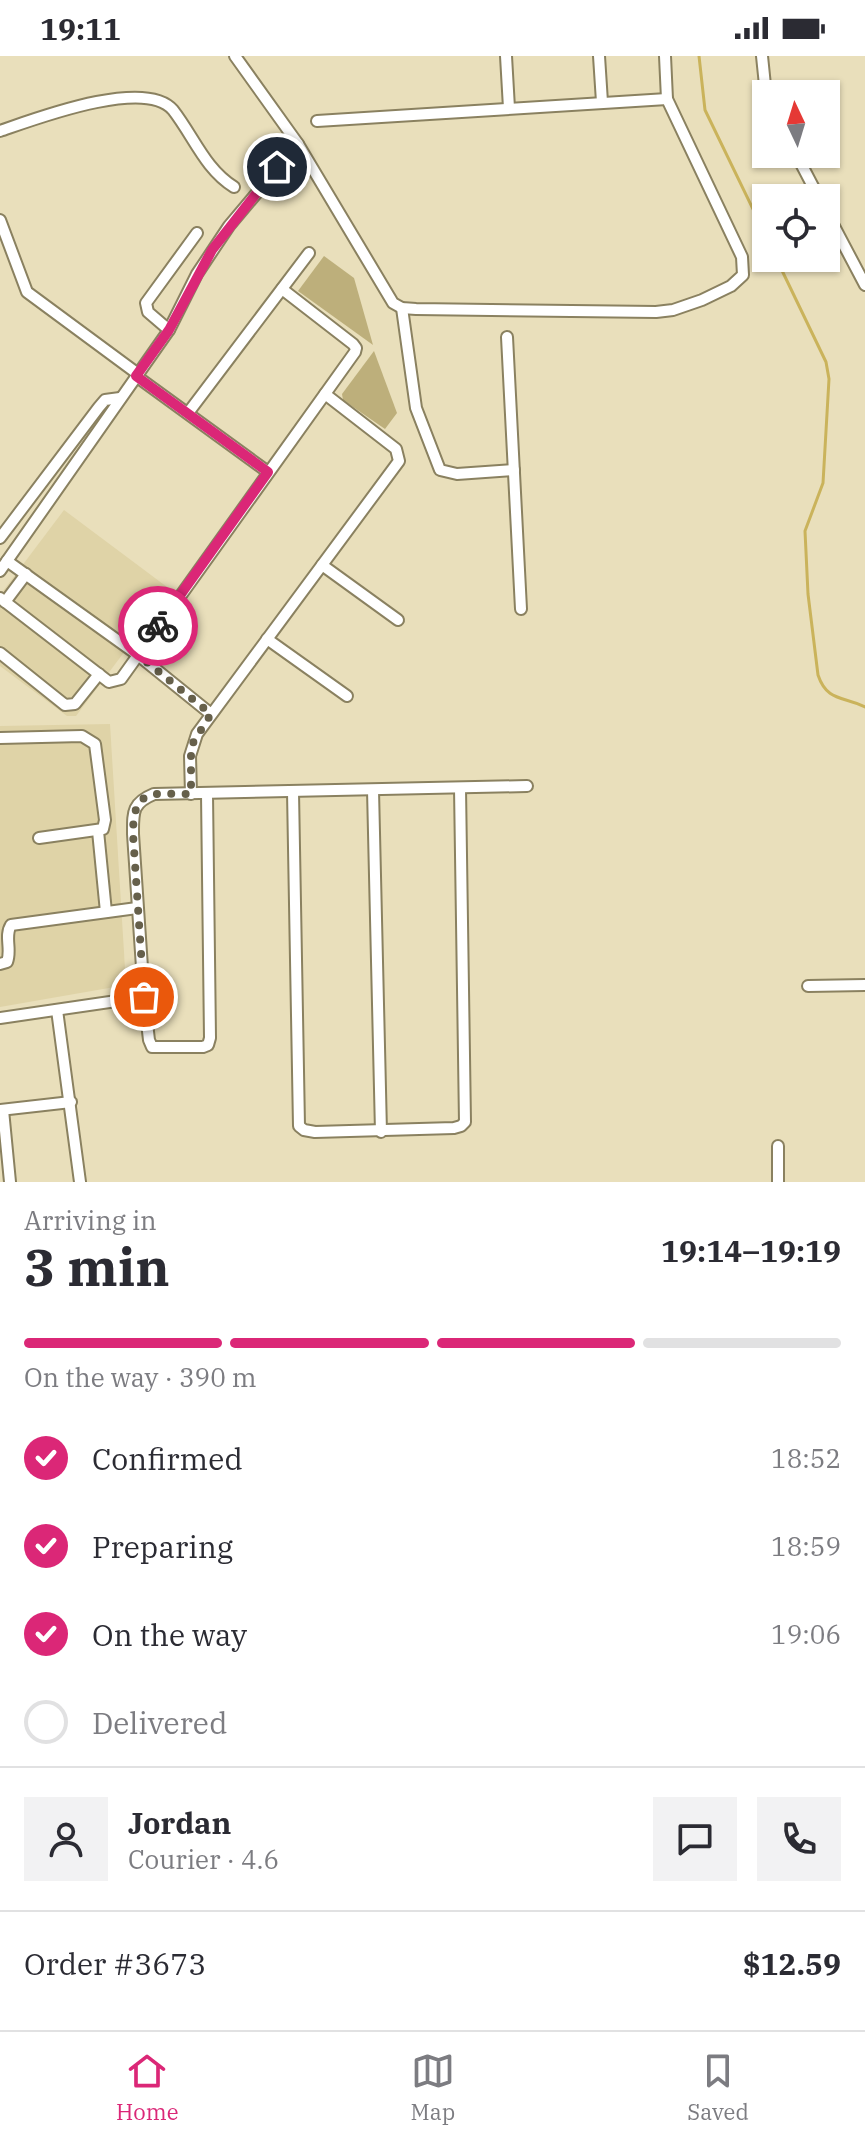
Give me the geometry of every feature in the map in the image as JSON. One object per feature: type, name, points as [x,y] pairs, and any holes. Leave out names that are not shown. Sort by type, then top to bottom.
[{"type":"street","points":[[235,56],[298,144],[387,295],[402,308],[656,312],[702,300],[739,280],[745,266],[667,99],[665,56]]},
{"type":"street","points":[[506,56],[509,108]]},
{"type":"street","points":[[599,56],[602,102]]},
{"type":"street","points":[[762,56],[764,80]]},
{"type":"street","points":[[0,131],[76,106],[138,97],[162,102],[173,110],[215,174],[234,187]]},
{"type":"street","points":[[317,121],[667,99]]},
{"type":"street","points":[[211,714],[138,655],[26,574],[4,566],[169,330],[197,274],[220,238],[254,193],[298,144]]},
{"type":"street","points":[[0,220],[27,292],[268,472]]},
{"type":"street","points":[[169,330],[148,312],[146,303],[197,233]]},
{"type":"street","points":[[840,238],[865,285]]},
{"type":"street","points":[[188,413],[309,253]]},
{"type":"street","points":[[26,574],[3,600],[109,682],[118,681],[356,348],[282,289]]},
{"type":"street","points":[[402,308],[416,408],[440,470],[457,474],[514,470]]},
{"type":"street","points":[[507,337],[521,609]]},
{"type":"street","points":[[191,794],[191,746],[211,714],[399,461],[396,449],[325,394]]},
{"type":"street","points":[[0,538],[105,400],[120,398]]},
{"type":"street","points":[[322,565],[398,620]]},
{"type":"street","points":[[267,639],[347,696]]},
{"type":"street","points":[[0,653],[65,705],[75,704],[99,674]]},
{"type":"street","points":[[0,738],[82,736],[90,739],[97,751],[105,820],[103,829],[39,838]]},
{"type":"street","points":[[207,794],[208,1045],[152,1047],[144,997],[133,834],[135,807],[141,800],[154,794],[527,786]]},
{"type":"street","points":[[293,792],[297,1119],[304,1130],[315,1132],[381,1132],[454,1128],[465,1122],[460,788]]},
{"type":"street","points":[[373,790],[381,1132]]},
{"type":"street","points":[[98,831],[106,912]]},
{"type":"street","points":[[0,964],[7,962],[10,955],[8,930],[11,925],[137,908]]},
{"type":"street","points":[[808,986],[865,985]]},
{"type":"street","points":[[0,1018],[144,997]]},
{"type":"street","points":[[57,1010],[80,1182]]},
{"type":"street","points":[[10,1182],[1,1110],[71,1102]]},
{"type":"street","points":[[778,1146],[778,1182]]},
{"type":"shaded area","points":[[324,256],[354,278],[373,345],[298,291]]},
{"type":"shaded area","points":[[374,351],[397,413],[385,429],[343,400],[342,394]]},
{"type":"shaded area","points":[[64,510],[171,590],[76,716],[67,716],[0,666],[0,595]]},
{"type":"shaded area","points":[[110,724],[126,985],[0,1007],[0,726]]},
{"type":"waterway","points":[[699,56],[705,110],[752,207]]},
{"type":"waterway","points":[[783,272],[826,362],[829,379],[823,483],[805,531],[808,594],[818,675],[831,694],[865,707]]},
{"type":"way so far","points":[[144,997],[133,834],[135,807],[154,794],[191,794],[191,746],[211,714],[138,655],[158,626]]},
{"type":"route","points":[[158,626],[268,472],[136,376],[169,330],[212,250],[277,167]]}]
